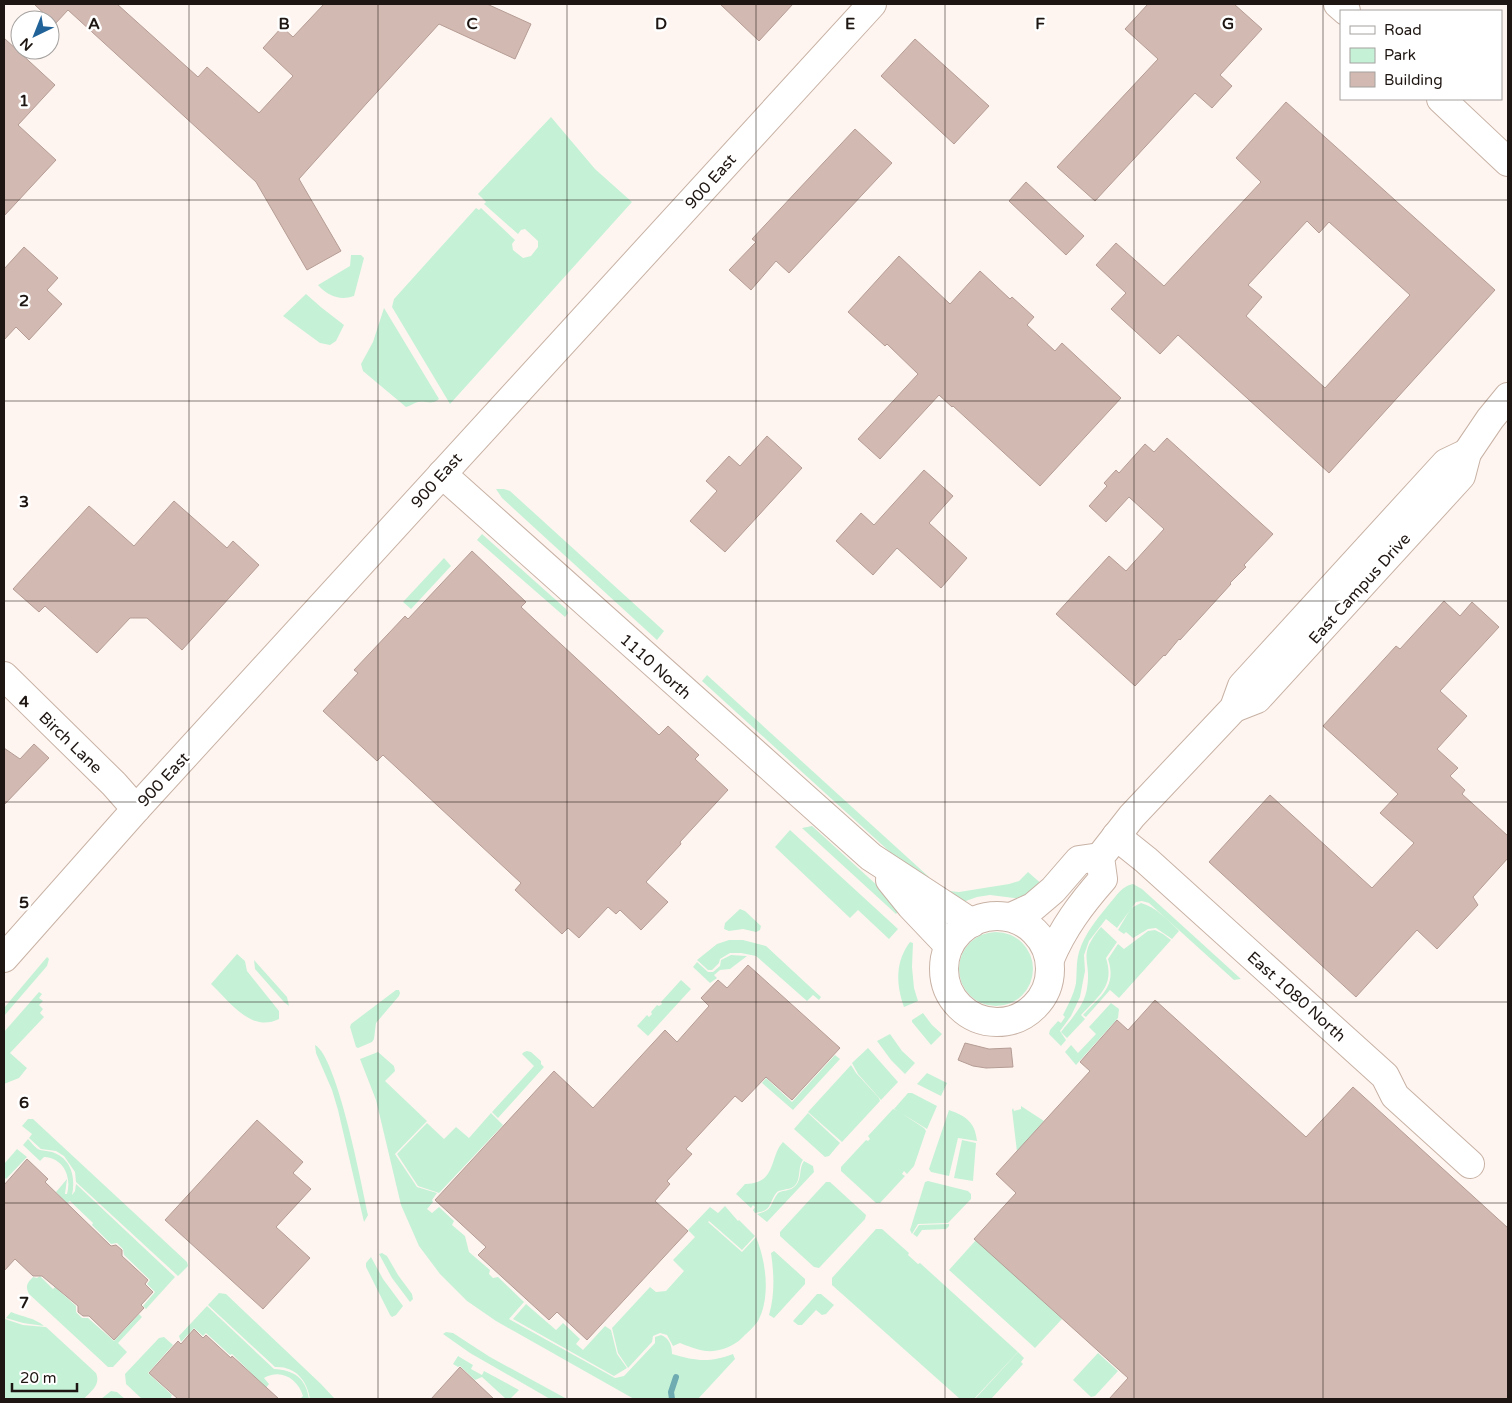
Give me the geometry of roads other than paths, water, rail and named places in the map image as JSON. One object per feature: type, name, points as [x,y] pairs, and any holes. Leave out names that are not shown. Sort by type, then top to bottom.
[{"type":"street","name":"900 East","points":[[4,958],[136,808],[872,4]]},
{"type":"street","points":[[1442,100],[1508,162]]},
{"type":"street","name":"East Campus Drive","points":[[1100,858],[1132,816],[1234,708],[1242,686],[1446,463],[1467,453],[1494,413],[1508,397]]},
{"type":"street","name":"1110 North","points":[[442,474],[871,857]]},
{"type":"street","name":"Birch Lane","points":[[4,676],[136,808]]},
{"type":"street","name":"East 1080 North","points":[[1116,836],[1146,860],[1385,1076],[1395,1096],[1470,1164]]},
{"type":"street","points":[[871,857],[972,923]]},
{"type":"street","points":[[871,857],[911,906],[949,946]]},
{"type":"street","points":[[1100,858],[1103,879],[1076,911],[1059,938],[1050,959],[1047,987],[1039,1002],[1026,1014],[1011,1021],[994,1022],[977,1018],[962,1010],[951,996],[944,980],[944,962],[949,946],[958,933],[972,923],[985,918],[1011,917],[1033,907],[1053,890],[1079,860],[1100,858]]},
{"type":"street","points":[[1011,917],[1028,928],[1040,939],[1050,959]]},
{"type":"waterway","points":[[672,1399],[671,1392],[676,1377]]}]
